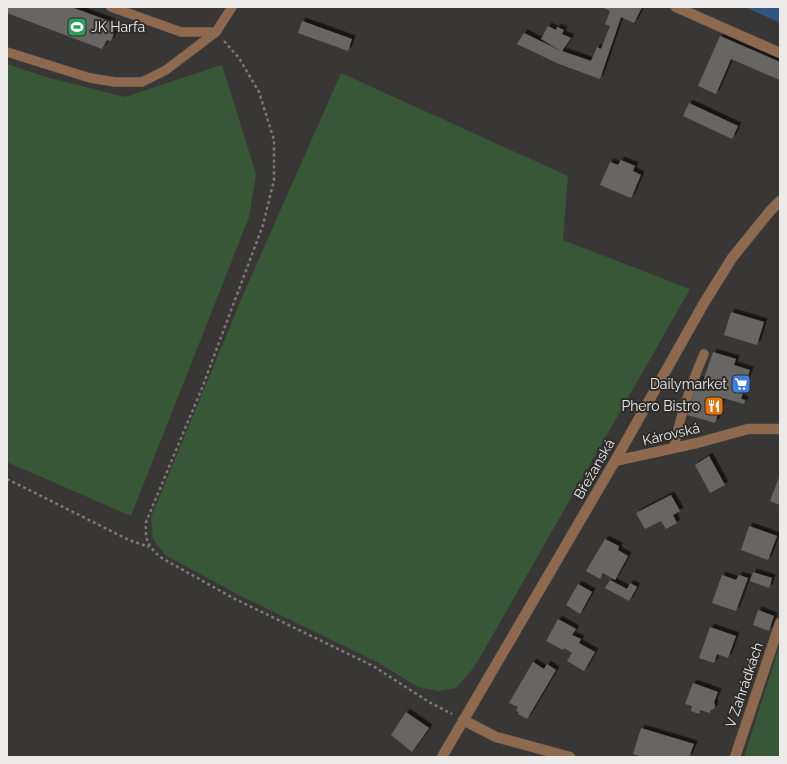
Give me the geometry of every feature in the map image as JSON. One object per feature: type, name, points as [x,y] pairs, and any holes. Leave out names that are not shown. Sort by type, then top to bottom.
[{"type":"street","points":[[676,7],[780,53]]},
{"type":"street","name":"Břežanská","points":[[442,757],[615,461],[704,303],[732,258],[770,210],[780,201]]},
{"type":"street","name":"Károvská","points":[[615,461],[748,429],[780,429]]},
{"type":"street","name":"V Zahrádkách","points":[[735,757],[780,623]]},
{"type":"street","points":[[463,720],[496,737],[570,757]]},
{"type":"lane","points":[[111,7],[181,32],[216,32]]},
{"type":"lane","points":[[7,52],[90,78],[115,82],[142,82],[166,70],[216,32],[232,7]]},
{"type":"lane","points":[[674,448],[682,414],[694,377],[704,354]]},
{"type":"path","points":[[150,548],[145,534],[146,522],[202,388],[263,225],[274,180],[274,140],[258,92],[239,58],[216,32]]},
{"type":"path","points":[[7,479],[129,540],[150,548],[160,557],[234,598],[373,666],[428,702],[463,720]]},
{"type":"green space","points":[[7,64],[46,77],[125,97],[222,65],[256,174],[249,217],[131,516],[7,462]]},
{"type":"green space","points":[[341,73],[568,176],[563,240],[690,289],[482,654],[472,670],[456,688],[439,691],[418,687],[377,662],[237,594],[165,555],[153,539],[151,517],[243,295]]},
{"type":"green space","points":[[780,644],[780,757],[744,757]]},
{"type":"water","points":[[745,7],[780,7],[780,23]]},
{"type":"building","name":"JK Harfa","points":[[7,7],[71,7],[112,22],[109,32],[114,33],[111,41],[107,40],[102,49],[7,13]]},
{"type":"building","points":[[602,7],[642,7],[634,23],[621,17],[600,79],[559,64],[517,44],[524,33],[561,51],[541,39],[548,26],[556,30],[557,27],[564,30],[562,34],[571,38],[562,51],[591,61],[597,47],[601,49],[610,26],[605,24],[610,11]]},
{"type":"building","points":[[302,21],[352,39],[348,51],[298,33]]},
{"type":"building","points":[[720,36],[780,62],[780,80],[731,59],[716,94],[698,86]]},
{"type":"building","points":[[689,103],[738,126],[732,139],[683,116]]},
{"type":"building","points":[[621,160],[635,166],[633,171],[641,175],[631,198],[600,185],[610,162],[618,165]]},
{"type":"building","points":[[731,312],[764,322],[757,345],[724,335]]},
{"type":"building","points":[[713,352],[736,359],[734,365],[750,370],[741,399],[745,400],[744,404],[723,398],[715,423],[687,415],[698,380],[703,381]]},
{"type":"building","points":[[709,456],[725,485],[710,493],[695,465]]},
{"type":"building","points":[[780,475],[780,505],[770,501]]},
{"type":"building","points":[[671,495],[680,511],[673,515],[677,523],[666,529],[661,521],[645,529],[636,513]]},
{"type":"building","points":[[749,526],[777,536],[768,560],[741,550]]},
{"type":"building","points":[[605,539],[619,546],[618,550],[628,556],[615,580],[603,573],[600,579],[586,571]]},
{"type":"building","points":[[753,572],[772,578],[769,588],[750,581]]},
{"type":"building","points":[[722,575],[736,580],[739,575],[748,578],[736,611],[712,603]]},
{"type":"building","points":[[610,580],[627,589],[630,583],[637,587],[629,601],[605,588]]},
{"type":"building","points":[[578,584],[592,592],[580,614],[566,605]]},
{"type":"building","points":[[758,610],[774,616],[769,631],[753,625]]},
{"type":"building","points":[[558,619],[576,629],[572,635],[581,639],[579,643],[595,652],[584,671],[567,661],[572,653],[546,641]]},
{"type":"building","points":[[710,627],[736,636],[728,658],[717,654],[714,663],[699,658]]},
{"type":"building","points":[[533,662],[544,669],[547,664],[556,670],[527,719],[518,714],[519,712],[516,711],[518,707],[509,703]]},
{"type":"building","points":[[693,683],[718,692],[714,702],[714,709],[711,710],[710,713],[700,710],[699,714],[691,711],[692,706],[685,704]]},
{"type":"building","points":[[406,712],[429,728],[412,752],[391,735]]},
{"type":"building","points":[[641,728],[694,744],[689,757],[643,757],[633,754]]},
{"type":"place","name":"JK Harfa","points":[[77,27]]},
{"type":"place","name":"Dailymarket","points":[[741,384]]},
{"type":"place","name":"Phero Bistro","points":[[714,406]]}]
